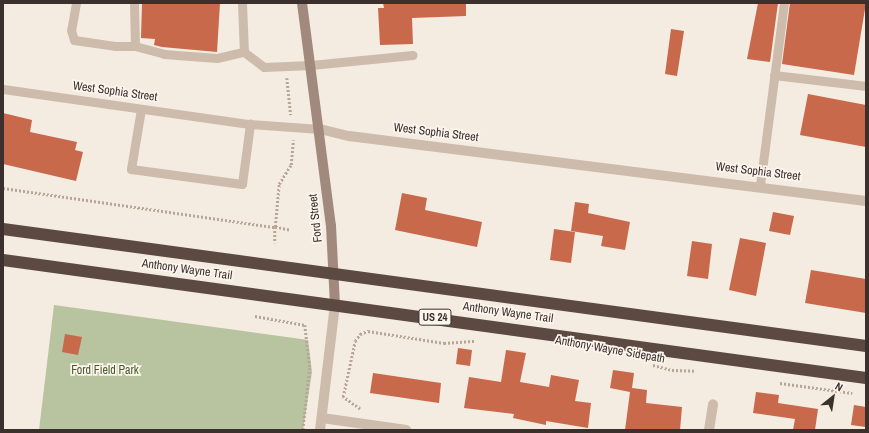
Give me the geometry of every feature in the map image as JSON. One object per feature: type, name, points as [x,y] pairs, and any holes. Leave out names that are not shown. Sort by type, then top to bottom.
[{"type":"highway","name":"Anthony Wayne Trail","points":[[3,229],[866,346]]},
{"type":"highway","name":"Anthony Wayne Trail","points":[[3,260],[335,304],[866,378]]},
{"type":"main road","name":"Ford Street","points":[[302,3],[320,129],[336,273],[335,304]]},
{"type":"street","name":"West Sophia Street","points":[[320,129],[408,143],[760,185],[866,200]]},
{"type":"street","name":"Ford Street","points":[[320,430],[335,304]]},
{"type":"street","points":[[709,430],[713,404]]},
{"type":"street","points":[[322,418],[406,430]]},
{"type":"lane","points":[[76,3],[71,30],[74,40],[115,46],[135,46],[164,54],[217,58],[244,52],[264,67],[311,65],[412,55]]},
{"type":"lane","points":[[134,3],[135,46]]},
{"type":"lane","points":[[242,3],[244,52]]},
{"type":"lane","points":[[760,185],[784,3]]},
{"type":"lane","points":[[774,75],[861,87],[866,86]]},
{"type":"lane","name":"West Sophia Street","points":[[3,89],[250,124],[320,129]]},
{"type":"lane","points":[[142,109],[132,169],[242,184],[250,124]]},
{"type":"path","points":[[3,188],[289,230]]},
{"type":"path","points":[[275,227],[275,243]]},
{"type":"path","points":[[255,316],[304,325],[310,368],[303,430]]},
{"type":"path","points":[[365,424],[364,413],[343,398],[355,340],[360,334],[368,331],[444,342],[479,341]]},
{"type":"path","name":"Anthony Wayne Sidepath","points":[[645,363],[672,370],[704,372]]},
{"type":"path","points":[[772,382],[859,393]]},
{"type":"green space","name":"Ford Field Park","points":[[54,305],[308,340],[312,372],[303,430],[39,430]]},
{"type":"building","points":[[142,3],[220,3],[217,52],[162,47],[154,45],[155,39],[141,38]]},
{"type":"building","points":[[383,3],[466,3],[466,16],[412,18],[413,44],[380,45],[378,8],[384,8]]},
{"type":"building","points":[[758,3],[778,3],[770,62],[747,59]]},
{"type":"building","points":[[790,3],[866,3],[854,75],[782,64]]},
{"type":"building","points":[[671,29],[684,31],[677,76],[665,74]]},
{"type":"building","points":[[808,94],[866,105],[866,147],[800,135]]},
{"type":"building","points":[[3,113],[32,120],[30,132],[77,142],[75,150],[83,152],[76,181],[3,164]]},
{"type":"building","points":[[402,193],[427,198],[425,210],[482,222],[477,247],[395,230]]},
{"type":"building","points":[[575,202],[589,204],[588,213],[630,222],[625,250],[601,246],[603,236],[571,231]]},
{"type":"building","points":[[773,212],[794,216],[790,235],[769,231]]},
{"type":"building","points":[[554,229],[575,232],[571,263],[550,260]]},
{"type":"building","points":[[740,238],[766,243],[756,296],[729,290]]},
{"type":"building","points":[[692,241],[712,244],[708,279],[687,276]]},
{"type":"building","points":[[811,270],[866,279],[866,313],[805,303]]},
{"type":"building","points":[[65,334],[82,337],[78,355],[62,352]]},
{"type":"building","points":[[458,348],[472,350],[470,366],[456,364]]},
{"type":"building","points":[[506,350],[526,353],[520,382],[549,387],[551,375],[579,380],[575,401],[591,403],[588,428],[546,421],[546,425],[513,418],[514,414],[464,408],[469,377],[501,382]]},
{"type":"building","points":[[613,370],[634,373],[632,388],[647,390],[646,403],[682,407],[680,430],[625,430],[630,392],[610,388]]},
{"type":"building","points":[[373,373],[441,383],[439,403],[370,393]]},
{"type":"building","points":[[756,392],[779,395],[778,403],[818,409],[815,430],[793,430],[795,419],[753,413]]},
{"type":"building","points":[[854,405],[866,407],[866,427],[851,425]]}]
